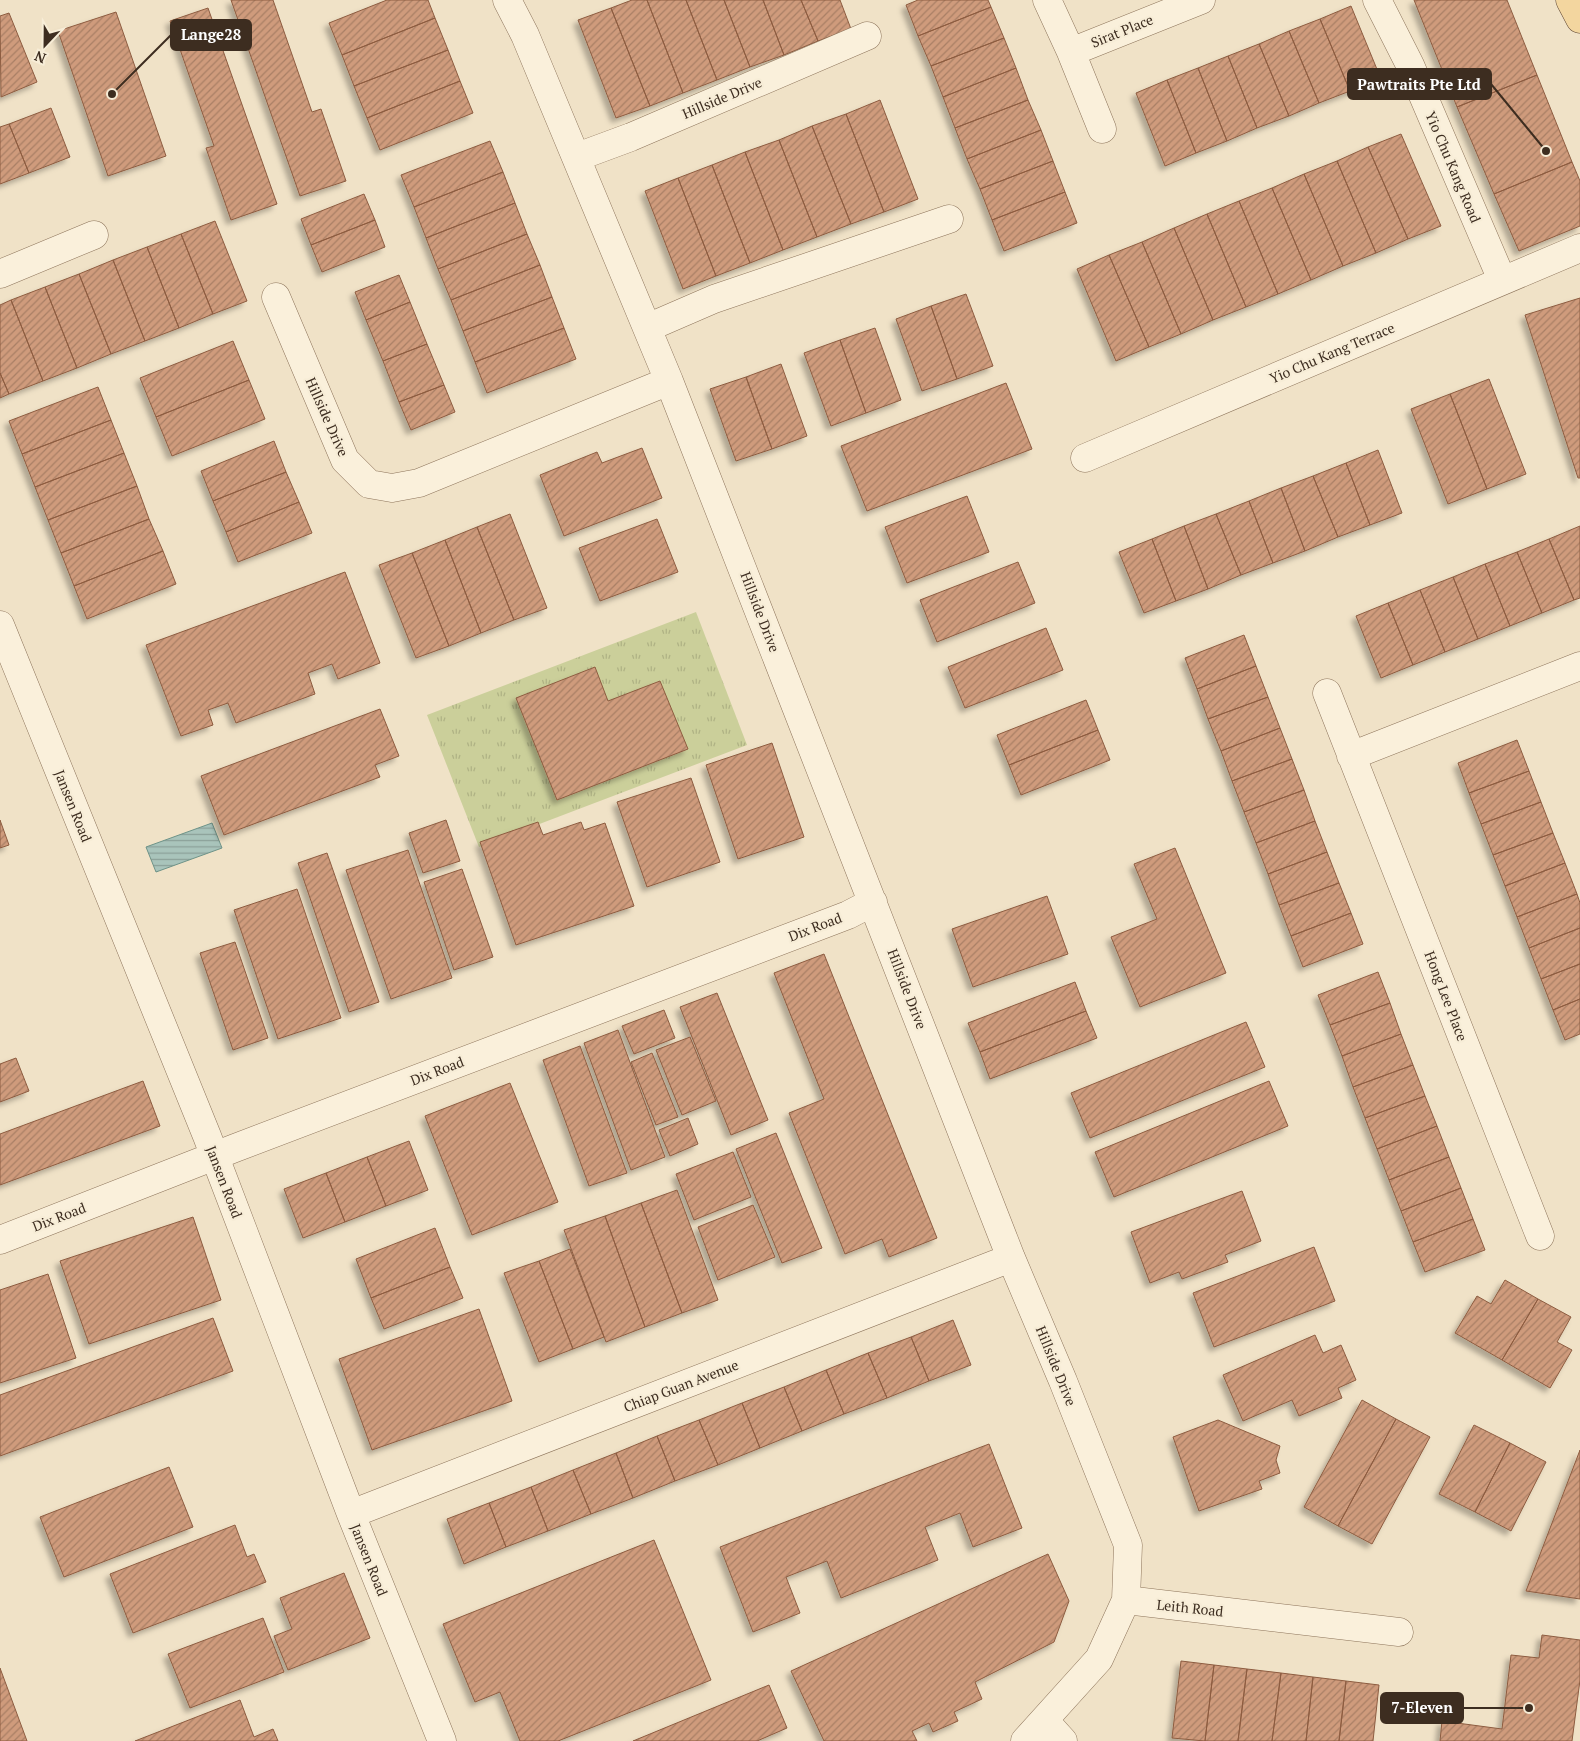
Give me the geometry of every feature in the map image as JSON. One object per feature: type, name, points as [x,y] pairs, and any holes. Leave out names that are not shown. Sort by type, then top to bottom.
[{"type":"main road","points":[[1570,0],[1580,19]]},
{"type":"street","name":"Hillside Drive","points":[[507,0],[525,35],[577,157],[669,381],[1011,1258],[1063,1381],[1128,1545],[1126,1600]]},
{"type":"street","points":[[1047,0],[1071,52],[1102,129]]},
{"type":"street","name":"Sirat Place","points":[[1071,52],[1201,0]]},
{"type":"street","name":"Yio Chu Kang Road","points":[[1376,0],[1410,65],[1502,280]]},
{"type":"street","name":"Hillside Drive","points":[[577,157],[631,137],[867,36]]},
{"type":"street","points":[[647,328],[714,299],[949,219]]},
{"type":"street","points":[[0,274],[94,235]]},
{"type":"street","name":"Yio Chu Kang Terrace","points":[[1085,458],[1580,248]]},
{"type":"street","name":"Hillside Drive","points":[[276,298],[345,460],[369,484],[392,488],[419,483],[669,381]]},
{"type":"street","name":"Jansen Road","points":[[0,625],[215,1156],[351,1514],[442,1741]]},
{"type":"street","points":[[1351,756],[1580,666]]},
{"type":"street","name":"Hong Lee Place","points":[[1327,693],[1540,1236]]},
{"type":"street","name":"Dix Road","points":[[0,1240],[838,918],[873,902]]},
{"type":"street","name":"Chiap Guan Avenue","points":[[351,1514],[1011,1258]]},
{"type":"street","points":[[1025,1741],[1099,1659],[1126,1600]]},
{"type":"street","name":"Leith Road","points":[[1126,1600],[1400,1632]]},
{"type":"street","points":[[1044,1720],[1063,1741]]},
{"type":"green space","points":[[696,612],[747,745],[479,847],[427,715]]},
{"type":"water","points":[[212,823],[222,848],[156,872],[146,847]]},
{"type":"building","points":[[231,0],[273,0],[312,112],[321,109],[346,181],[300,196]]},
{"type":"building","points":[[387,0],[428,0],[435,18],[342,55],[329,23]]},
{"type":"building","points":[[632,0],[647,0],[683,93],[650,106],[611,8]]},
{"type":"building","points":[[647,0],[686,0],[717,80],[683,93]]},
{"type":"building","points":[[686,0],[724,0],[750,67],[717,80]]},
{"type":"building","points":[[724,0],[763,0],[784,55],[750,67]]},
{"type":"building","points":[[763,0],[801,0],[818,41],[784,55]]},
{"type":"building","points":[[801,0],[840,0],[851,29],[818,41]]},
{"type":"building","points":[[918,0],[988,0],[991,7],[918,36],[906,5]]},
{"type":"building","points":[[1414,0],[1507,0],[1537,75],[1457,107]]},
{"type":"building","points":[[1351,6],[1381,79],[1350,91],[1320,19]]},
{"type":"building","points":[[991,7],[1004,38],[931,66],[918,36]]},
{"type":"building","points":[[208,8],[277,204],[231,220],[206,148],[214,146],[170,21]]},
{"type":"building","points":[[611,8],[650,106],[616,118],[578,20]]},
{"type":"building","points":[[116,12],[166,156],[108,176],[58,31]]},
{"type":"building","points":[[9,13],[37,82],[1,97],[0,16]]},
{"type":"building","points":[[435,18],[448,50],[354,86],[342,55]]},
{"type":"building","points":[[1320,19],[1350,91],[1319,103],[1289,31]]},
{"type":"building","points":[[1289,31],[1319,103],[1289,116],[1259,44]]},
{"type":"building","points":[[1004,38],[1016,68],[943,97],[931,66]]},
{"type":"building","points":[[1259,44],[1289,116],[1257,128],[1228,56]]},
{"type":"building","points":[[448,50],[460,81],[367,118],[354,86]]},
{"type":"building","points":[[1228,56],[1257,128],[1227,141],[1198,68]]},
{"type":"building","points":[[1016,68],[1028,100],[955,128],[943,97]]},
{"type":"building","points":[[1198,68],[1227,141],[1196,153],[1167,80]]},
{"type":"building","points":[[1537,75],[1572,162],[1494,194],[1457,107]]},
{"type":"building","points":[[1167,80],[1196,153],[1165,166],[1136,93]]},
{"type":"building","points":[[460,81],[473,113],[380,150],[367,118]]},
{"type":"building","points":[[880,100],[918,199],[884,212],[846,114]]},
{"type":"building","points":[[1028,100],[1041,130],[967,159],[955,128]]},
{"type":"building","points":[[51,108],[70,157],[29,173],[9,124]]},
{"type":"building","points":[[846,114],[884,212],[851,224],[812,126]]},
{"type":"building","points":[[9,124],[29,173],[0,184],[0,127]]},
{"type":"building","points":[[812,126],[851,224],[817,237],[779,140]]},
{"type":"building","points":[[1041,130],[1053,161],[980,189],[967,159]]},
{"type":"building","points":[[1401,134],[1441,226],[1408,239],[1368,147]]},
{"type":"building","points":[[779,140],[817,237],[783,250],[745,152]]},
{"type":"building","points":[[490,141],[503,172],[414,207],[401,175]]},
{"type":"building","points":[[1368,147],[1408,239],[1376,253],[1337,161]]},
{"type":"building","points":[[745,152],[783,250],[750,263],[712,165]]},
{"type":"building","points":[[1053,161],[1065,192],[992,220],[980,189]]},
{"type":"building","points":[[1337,161],[1376,253],[1343,266],[1304,174]]},
{"type":"building","points":[[1572,162],[1580,181],[1580,226],[1519,251],[1494,194]]},
{"type":"building","points":[[712,165],[750,263],[716,276],[678,178]]},
{"type":"building","points":[[503,172],[515,203],[426,238],[414,207]]},
{"type":"building","points":[[1304,174],[1343,266],[1311,280],[1272,188]]},
{"type":"building","points":[[678,178],[716,276],[683,289],[645,191]]},
{"type":"building","points":[[1272,188],[1311,280],[1278,294],[1239,201]]},
{"type":"building","points":[[1065,192],[1077,223],[1004,251],[992,220]]},
{"type":"building","points":[[364,194],[375,220],[311,245],[301,219]]},
{"type":"building","points":[[1239,201],[1278,294],[1246,307],[1207,214]]},
{"type":"building","points":[[515,203],[527,234],[438,269],[426,238]]},
{"type":"building","points":[[1207,214],[1246,307],[1213,320],[1174,228]]},
{"type":"building","points":[[375,220],[385,247],[322,272],[311,245]]},
{"type":"building","points":[[215,221],[247,301],[213,314],[181,234]]},
{"type":"building","points":[[1174,228],[1213,320],[1181,334],[1142,242]]},
{"type":"building","points":[[181,234],[213,314],[179,328],[147,247]]},
{"type":"building","points":[[527,234],[540,265],[451,300],[438,269]]},
{"type":"building","points":[[1142,242],[1181,334],[1149,347],[1109,255]]},
{"type":"building","points":[[147,247],[179,328],[145,341],[113,260]]},
{"type":"building","points":[[1109,255],[1149,347],[1116,361],[1077,269]]},
{"type":"building","points":[[113,260],[145,341],[111,354],[79,274]]},
{"type":"building","points":[[540,265],[552,297],[463,331],[451,300]]},
{"type":"building","points":[[79,274],[111,354],[77,368],[45,287]]},
{"type":"building","points":[[399,275],[410,302],[366,320],[355,292]]},
{"type":"building","points":[[45,287],[77,368],[43,381],[11,300]]},
{"type":"building","points":[[966,294],[993,366],[957,379],[931,306]]},
{"type":"building","points":[[552,297],[564,328],[475,362],[463,331]]},
{"type":"building","points":[[1580,298],[1580,478],[1578,478],[1525,315]]},
{"type":"building","points":[[11,300],[43,381],[9,394],[0,373],[0,305]]},
{"type":"building","points":[[410,302],[427,344],[383,361],[366,320]]},
{"type":"building","points":[[931,306],[957,379],[922,391],[896,319]]},
{"type":"building","points":[[564,328],[576,359],[487,393],[475,362]]},
{"type":"building","points":[[875,328],[901,400],[866,413],[840,340]]},
{"type":"building","points":[[840,340],[866,413],[831,426],[804,353]]},
{"type":"building","points":[[233,341],[249,380],[156,417],[140,378]]},
{"type":"building","points":[[427,344],[444,385],[399,402],[383,361]]},
{"type":"building","points":[[781,364],[807,436],[772,449],[746,377]]},
{"type":"building","points":[[0,373],[9,394],[0,398]]},
{"type":"building","points":[[746,377],[772,449],[736,461],[710,389]]},
{"type":"building","points":[[1489,379],[1526,474],[1487,489],[1450,394]]},
{"type":"building","points":[[249,380],[265,419],[172,456],[156,417]]},
{"type":"building","points":[[1006,383],[1032,449],[867,511],[841,446]]},
{"type":"building","points":[[444,385],[455,412],[411,430],[399,402]]},
{"type":"building","points":[[98,387],[111,420],[22,454],[9,421]]},
{"type":"building","points":[[1450,394],[1487,489],[1448,504],[1411,409]]},
{"type":"building","points":[[111,420],[124,453],[35,487],[22,454]]},
{"type":"building","points":[[274,441],[286,472],[213,501],[201,471]]},
{"type":"building","points":[[642,448],[662,498],[564,536],[540,475],[597,452],[602,463]]},
{"type":"building","points":[[1378,450],[1402,513],[1370,525],[1346,463]]},
{"type":"building","points":[[124,453],[137,486],[48,520],[35,487]]},
{"type":"building","points":[[1346,463],[1370,525],[1338,537],[1313,476]]},
{"type":"building","points":[[286,472],[299,502],[226,532],[213,501]]},
{"type":"building","points":[[1313,476],[1338,537],[1305,551],[1281,488]]},
{"type":"building","points":[[137,486],[149,519],[61,553],[48,520]]},
{"type":"building","points":[[1281,488],[1305,551],[1273,563],[1249,501]]},
{"type":"building","points":[[967,496],[989,552],[907,583],[885,527]]},
{"type":"building","points":[[1249,501],[1273,563],[1241,575],[1216,514]]},
{"type":"building","points":[[299,502],[312,533],[238,562],[226,532]]},
{"type":"building","points":[[510,514],[547,608],[514,620],[477,527]]},
{"type":"building","points":[[1216,514],[1241,575],[1208,589],[1184,526]]},
{"type":"building","points":[[149,519],[163,551],[74,586],[61,553]]},
{"type":"building","points":[[657,519],[678,572],[600,601],[579,548]]},
{"type":"building","points":[[1184,526],[1208,589],[1176,601],[1152,539]]},
{"type":"building","points":[[1580,526],[1580,598],[1574,600],[1549,539]]},
{"type":"building","points":[[477,527],[514,620],[481,633],[445,540]]},
{"type":"building","points":[[1152,539],[1176,601],[1144,613],[1119,552]]},
{"type":"building","points":[[1549,539],[1574,600],[1542,613],[1517,552]]},
{"type":"building","points":[[445,540],[481,633],[449,646],[412,553]]},
{"type":"building","points":[[163,551],[176,584],[87,619],[74,586]]},
{"type":"building","points":[[1517,552],[1542,613],[1510,626],[1485,564]]},
{"type":"building","points":[[412,553],[449,646],[416,658],[379,565]]},
{"type":"building","points":[[1018,562],[1035,603],[937,642],[920,600]]},
{"type":"building","points":[[1485,564],[1510,626],[1478,639],[1453,577]]},
{"type":"building","points":[[345,572],[380,663],[338,679],[332,664],[308,673],[315,694],[236,723],[228,703],[208,710],[213,725],[181,736],[146,645]]},
{"type":"building","points":[[1453,577],[1478,639],[1445,652],[1420,590]]},
{"type":"building","points":[[1420,590],[1445,652],[1413,665],[1388,603]]},
{"type":"building","points":[[1388,603],[1413,665],[1381,678],[1356,616]]},
{"type":"building","points":[[1046,628],[1063,670],[965,708],[948,667]]},
{"type":"building","points":[[1244,635],[1256,666],[1197,689],[1185,658]]},
{"type":"building","points":[[1256,666],[1268,697],[1208,719],[1197,689]]},
{"type":"building","points":[[595,667],[608,701],[660,681],[688,749],[557,800],[516,698]]},
{"type":"building","points":[[1268,697],[1280,728],[1221,751],[1208,719]]},
{"type":"building","points":[[1086,700],[1098,730],[1009,765],[997,735]]},
{"type":"building","points":[[380,709],[399,756],[375,765],[380,777],[224,835],[201,776]]},
{"type":"building","points":[[1280,728],[1292,759],[1232,781],[1221,751]]},
{"type":"building","points":[[1098,730],[1110,760],[1021,795],[1009,765]]},
{"type":"building","points":[[1517,740],[1529,771],[1469,793],[1458,763]]},
{"type":"building","points":[[772,743],[804,837],[738,859],[706,765]]},
{"type":"building","points":[[1292,759],[1304,790],[1244,812],[1232,781]]},
{"type":"building","points":[[1529,771],[1541,802],[1481,824],[1469,793]]},
{"type":"building","points":[[691,778],[720,862],[647,887],[617,802]]},
{"type":"building","points":[[1304,790],[1315,821],[1256,843],[1244,812]]},
{"type":"building","points":[[1541,802],[1553,833],[1493,855],[1481,824]]},
{"type":"building","points":[[0,820],[9,845],[0,848]]},
{"type":"building","points":[[446,820],[460,861],[423,873],[409,833]]},
{"type":"building","points":[[1315,821],[1327,852],[1268,874],[1256,843]]},
{"type":"building","points":[[538,822],[543,835],[581,822],[584,830],[605,823],[634,906],[516,945],[480,842]]},
{"type":"building","points":[[1553,833],[1565,863],[1505,886],[1493,855]]},
{"type":"building","points":[[1175,848],[1226,973],[1140,1007],[1111,937],[1157,919],[1134,864]]},
{"type":"building","points":[[408,850],[452,978],[391,999],[346,870]]},
{"type":"building","points":[[1327,852],[1339,883],[1279,905],[1268,874]]},
{"type":"building","points":[[327,853],[379,1002],[349,1012],[298,863]]},
{"type":"building","points":[[1565,863],[1577,894],[1517,917],[1505,886]]},
{"type":"building","points":[[462,869],[493,957],[454,970],[424,882]]},
{"type":"building","points":[[1339,883],[1351,913],[1291,936],[1279,905]]},
{"type":"building","points":[[297,889],[341,1018],[278,1039],[234,910]]},
{"type":"building","points":[[1577,894],[1580,903],[1580,928],[1529,948],[1517,917]]},
{"type":"building","points":[[1047,896],[1068,954],[973,987],[952,929]]},
{"type":"building","points":[[1351,913],[1363,944],[1303,967],[1291,936]]},
{"type":"building","points":[[1580,928],[1580,964],[1541,979],[1529,948]]},
{"type":"building","points":[[235,942],[268,1038],[233,1050],[200,953]]},
{"type":"building","points":[[824,954],[937,1238],[889,1257],[882,1239],[845,1254],[789,1113],[824,1099],[774,973]]},
{"type":"building","points":[[1580,964],[1580,999],[1553,1010],[1541,979]]},
{"type":"building","points":[[1378,972],[1390,1003],[1330,1025],[1318,995]]},
{"type":"building","points":[[1075,982],[1086,1011],[980,1052],[968,1023]]},
{"type":"building","points":[[717,993],[768,1120],[731,1135],[680,1007]]},
{"type":"building","points":[[1580,999],[1580,1034],[1565,1040],[1553,1010]]},
{"type":"building","points":[[1390,1003],[1401,1034],[1342,1056],[1330,1025]]},
{"type":"building","points":[[664,1010],[675,1038],[634,1054],[622,1026]]},
{"type":"building","points":[[1086,1011],[1097,1038],[990,1079],[980,1052]]},
{"type":"building","points":[[1246,1022],[1265,1067],[1090,1138],[1071,1093]]},
{"type":"building","points":[[618,1030],[665,1157],[631,1170],[584,1043]]},
{"type":"building","points":[[1401,1034],[1413,1065],[1353,1087],[1342,1056]]},
{"type":"building","points":[[690,1037],[716,1101],[682,1115],[656,1050]]},
{"type":"building","points":[[580,1046],[627,1173],[589,1186],[543,1060]]},
{"type":"building","points":[[652,1053],[678,1117],[656,1125],[631,1062]]},
{"type":"building","points":[[16,1058],[29,1091],[0,1102],[0,1064]]},
{"type":"building","points":[[1413,1065],[1425,1096],[1365,1118],[1353,1087]]},
{"type":"building","points":[[143,1081],[160,1126],[0,1185],[0,1134]]},
{"type":"building","points":[[1269,1081],[1288,1126],[1114,1197],[1095,1152]]},
{"type":"building","points":[[510,1083],[558,1202],[472,1235],[425,1116]]},
{"type":"building","points":[[1425,1096],[1437,1126],[1377,1149],[1365,1118]]},
{"type":"building","points":[[688,1118],[698,1144],[670,1156],[659,1130]]},
{"type":"building","points":[[1437,1126],[1449,1157],[1389,1180],[1377,1149]]},
{"type":"building","points":[[776,1133],[822,1248],[782,1263],[736,1149]]},
{"type":"building","points":[[409,1141],[428,1190],[386,1206],[367,1157]]},
{"type":"building","points":[[733,1152],[751,1197],[694,1220],[676,1174]]},
{"type":"building","points":[[367,1157],[386,1206],[345,1222],[326,1173]]},
{"type":"building","points":[[1449,1157],[1461,1188],[1401,1211],[1389,1180]]},
{"type":"building","points":[[326,1173],[345,1222],[303,1238],[284,1189]]},
{"type":"building","points":[[1461,1188],[1473,1219],[1413,1242],[1401,1211]]},
{"type":"building","points":[[677,1190],[718,1300],[682,1313],[641,1203]]},
{"type":"building","points":[[1242,1191],[1261,1241],[1225,1255],[1228,1262],[1182,1279],[1179,1272],[1150,1283],[1131,1232]]},
{"type":"building","points":[[641,1203],[682,1313],[645,1327],[605,1216]]},
{"type":"building","points":[[753,1205],[775,1257],[718,1280],[698,1227]]},
{"type":"building","points":[[605,1216],[645,1327],[606,1342],[564,1230]]},
{"type":"building","points":[[193,1217],[221,1300],[89,1344],[60,1261]]},
{"type":"building","points":[[1473,1219],[1485,1250],[1425,1272],[1413,1242]]},
{"type":"building","points":[[435,1228],[450,1267],[371,1298],[356,1259]]},
{"type":"building","points":[[1314,1247],[1335,1301],[1214,1347],[1193,1293]]},
{"type":"building","points":[[570,1249],[604,1337],[573,1349],[539,1261]]},
{"type":"building","points":[[539,1261],[573,1349],[539,1362],[504,1273]]},
{"type":"building","points":[[450,1267],[463,1298],[384,1329],[371,1298]]},
{"type":"building","points":[[48,1274],[76,1358],[0,1383],[0,1290]]},
{"type":"building","points":[[1505,1280],[1538,1299],[1502,1360],[1455,1333],[1477,1296],[1491,1304]]},
{"type":"building","points":[[1538,1299],[1571,1317],[1557,1342],[1572,1350],[1550,1388],[1502,1360]]},
{"type":"building","points":[[479,1309],[512,1401],[372,1450],[339,1359]]},
{"type":"building","points":[[213,1318],[233,1371],[0,1456],[0,1395]]},
{"type":"building","points":[[953,1320],[971,1365],[929,1381],[911,1337]]},
{"type":"building","points":[[1315,1335],[1323,1353],[1341,1345],[1356,1380],[1338,1388],[1342,1398],[1299,1416],[1292,1400],[1243,1421],[1223,1375]]},
{"type":"building","points":[[911,1337],[929,1381],[887,1398],[868,1353]]},
{"type":"building","points":[[868,1353],[887,1398],[844,1414],[826,1370]]},
{"type":"building","points":[[826,1370],[844,1414],[802,1431],[784,1387]]},
{"type":"building","points":[[784,1387],[802,1431],[760,1448],[742,1403]]},
{"type":"building","points":[[1362,1400],[1396,1419],[1338,1526],[1304,1507]]},
{"type":"building","points":[[742,1403],[760,1448],[718,1465],[699,1420]]},
{"type":"building","points":[[1396,1419],[1430,1437],[1372,1544],[1338,1526]]},
{"type":"building","points":[[699,1420],[718,1465],[675,1481],[657,1436]]},
{"type":"building","points":[[1218,1420],[1280,1446],[1276,1460],[1280,1473],[1259,1481],[1262,1489],[1199,1511],[1173,1437]]},
{"type":"building","points":[[1474,1425],[1510,1443],[1475,1512],[1439,1494]]},
{"type":"building","points":[[657,1436],[675,1481],[633,1498],[616,1453]]},
{"type":"building","points":[[1510,1443],[1546,1462],[1511,1531],[1475,1512]]},
{"type":"building","points":[[989,1444],[1022,1528],[973,1547],[960,1513],[925,1527],[938,1560],[841,1598],[827,1561],[786,1577],[800,1613],[753,1632],[720,1547]]},
{"type":"building","points":[[1580,1450],[1580,1599],[1526,1591]]},
{"type":"building","points":[[616,1453],[633,1498],[591,1514],[573,1470]]},
{"type":"building","points":[[169,1467],[193,1527],[64,1577],[40,1517]]},
{"type":"building","points":[[573,1470],[591,1514],[548,1531],[531,1487]]},
{"type":"building","points":[[531,1487],[548,1531],[506,1547],[489,1503]]},
{"type":"building","points":[[489,1503],[506,1547],[464,1564],[447,1519]]},
{"type":"building","points":[[235,1525],[247,1557],[254,1554],[266,1582],[133,1633],[110,1574]]},
{"type":"building","points":[[654,1540],[711,1680],[558,1741],[520,1741],[500,1692],[475,1702],[443,1624]]},
{"type":"building","points":[[1048,1554],[1069,1601],[1054,1642],[975,1682],[982,1699],[954,1712],[958,1721],[933,1732],[929,1723],[912,1731],[917,1741],[824,1741],[791,1671]]},
{"type":"building","points":[[344,1573],[370,1638],[288,1670],[274,1636],[292,1629],[280,1598]]},
{"type":"building","points":[[263,1618],[284,1672],[190,1708],[168,1654]]},
{"type":"building","points":[[1542,1635],[1580,1640],[1580,1680],[1572,1741],[1440,1741],[1442,1721],[1502,1729],[1511,1655],[1539,1658]]},
{"type":"building","points":[[1181,1661],[1214,1665],[1205,1741],[1172,1738]]},
{"type":"building","points":[[1214,1665],[1247,1669],[1238,1741],[1205,1741]]},
{"type":"building","points":[[0,1668],[27,1741],[0,1741]]},
{"type":"building","points":[[1247,1669],[1281,1673],[1272,1741],[1238,1741]]},
{"type":"building","points":[[1281,1673],[1313,1677],[1306,1741],[1272,1741]]},
{"type":"building","points":[[1313,1677],[1346,1681],[1339,1741],[1306,1741]]},
{"type":"building","points":[[1346,1681],[1379,1685],[1373,1741],[1339,1741]]},
{"type":"building","points":[[769,1685],[787,1728],[757,1741],[633,1741]]},
{"type":"building","points":[[240,1700],[254,1737],[273,1729],[278,1741],[135,1741]]},
{"type":"place","name":"Lange28","points":[[112,94]]},
{"type":"place","name":"Pawtraits Pte Ltd","points":[[1546,151]]},
{"type":"place","name":"7-Eleven","points":[[1529,1708]]}]
